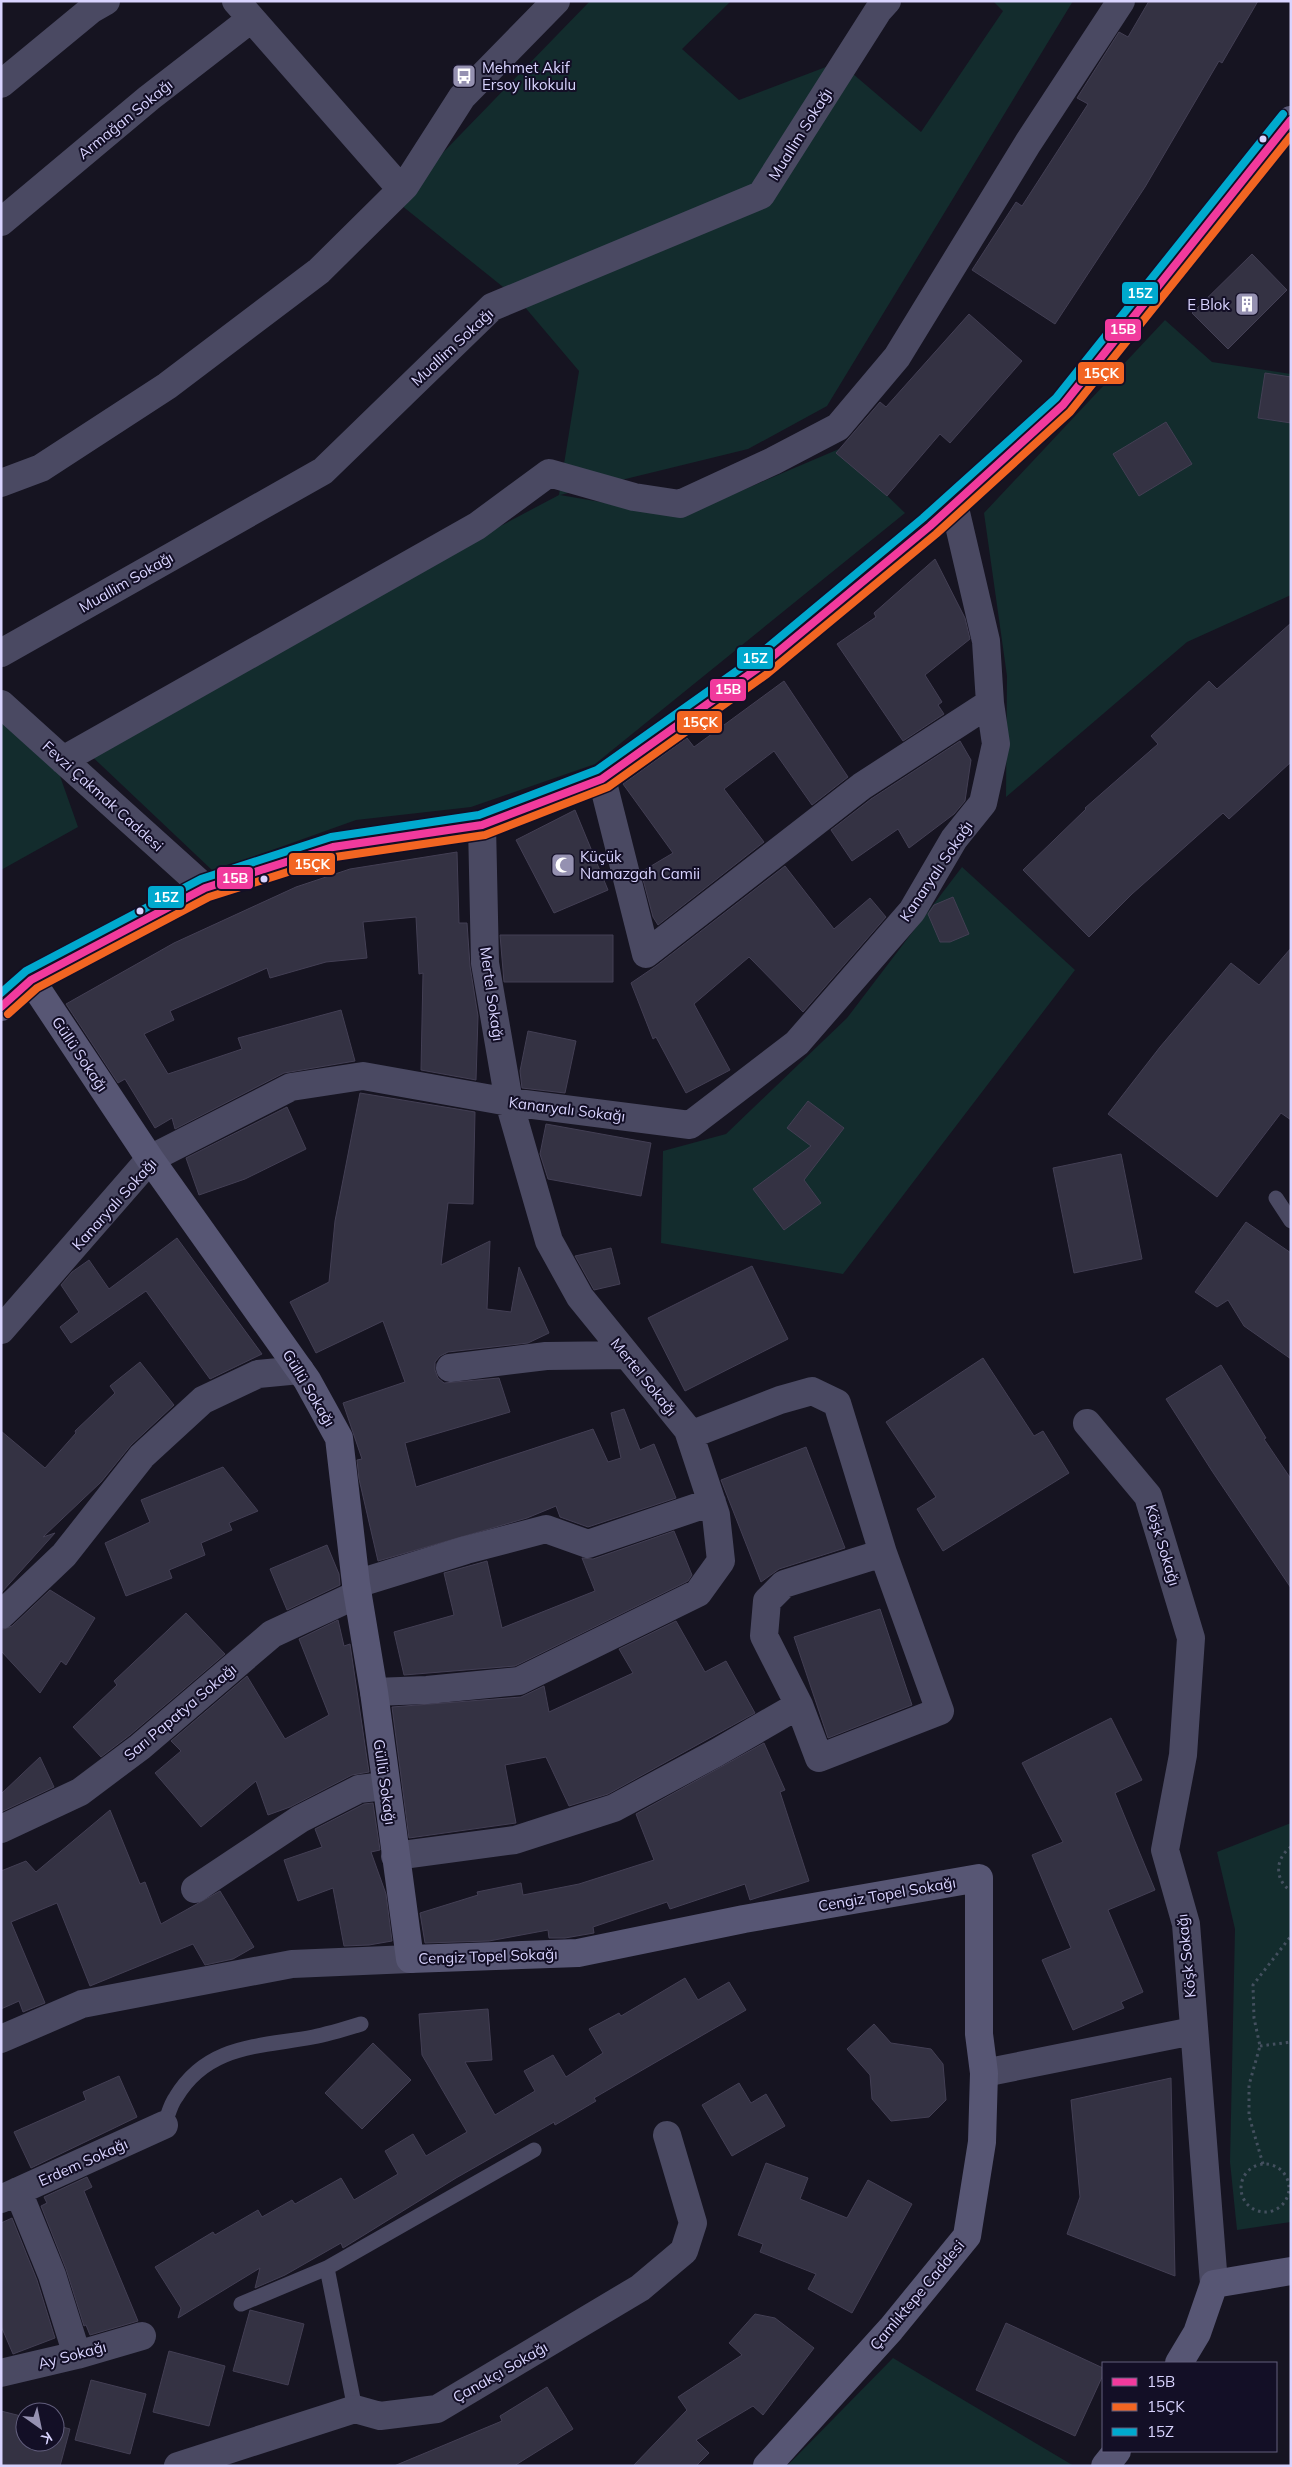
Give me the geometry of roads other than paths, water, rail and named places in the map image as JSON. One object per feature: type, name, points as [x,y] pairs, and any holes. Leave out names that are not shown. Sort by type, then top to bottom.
[{"type":"street","points":[[1,84],[92,9],[106,1]]},
{"type":"street","points":[[1,483],[41,468],[168,386],[320,271],[401,189],[462,96],[556,1]]},
{"type":"street","name":"Muallim Sokağı","points":[[1,653],[323,471],[492,307],[761,195],[878,11],[887,1]]},
{"type":"street","points":[[63,760],[477,526],[548,472],[634,497],[680,504],[773,462],[838,427],[898,357],[1023,151],[1121,1]]},
{"type":"street","points":[[244,10],[401,189]]},
{"type":"street","name":"Armağan Sokağı","points":[[1,222],[149,98],[244,10]]},
{"type":"street","points":[[1,1007],[31,980],[205,888],[333,847],[482,826],[602,779],[761,666],[954,504],[1063,405],[1291,120]]},
{"type":"street","name":"Kanaryalı Sokağı","points":[[1,1330],[150,1159],[291,1087],[364,1076],[509,1102],[690,1125],[797,1043],[912,911],[954,839],[983,803],[996,744],[990,703],[986,641],[954,504]]},
{"type":"street","points":[[602,779],[646,954],[862,786],[990,703]]},
{"type":"street","name":"Fevzi Çakmak Caddesi","points":[[1,704],[205,888]]},
{"type":"street","name":"Mertel Sokağı","points":[[374,1692],[427,1690],[519,1681],[698,1593],[721,1561],[716,1515],[690,1435],[580,1297],[549,1241],[509,1102],[485,963],[482,826]]},
{"type":"street","name":"Güllü Sokağı","points":[[31,980],[150,1159],[300,1370],[339,1438],[357,1589],[374,1692],[385,1786],[410,1959]]},
{"type":"street","points":[[450,1368],[546,1356],[627,1355]]},
{"type":"street","points":[[1,1615],[64,1555],[142,1456],[203,1400],[258,1374],[300,1370]]},
{"type":"street","points":[[690,1435],[780,1400],[812,1390],[837,1403],[883,1553],[940,1710],[819,1758],[799,1705],[764,1636],[767,1601],[784,1584],[883,1553]]},
{"type":"street","name":"Köşk Sokağı","points":[[1087,1423],[1148,1496],[1191,1638],[1183,1755],[1165,1850],[1186,1924],[1214,2284],[1197,2333],[1180,2362]]},
{"type":"street","name":"Sarı Papatya Sokağı","points":[[1,1829],[80,1792],[140,1748],[272,1634],[357,1589],[466,1550],[546,1529],[588,1544],[712,1502]]},
{"type":"street","points":[[395,1856],[515,1840],[614,1808],[799,1705]]},
{"type":"street","points":[[195,1889],[300,1819],[359,1789],[385,1786]]},
{"type":"street","name":"Cengiz Topel Sokağı","points":[[1,2039],[82,2004],[292,1964],[578,1953],[744,1919],[979,1878]]},
{"type":"street","name":"Çamlıktepe Caddesi","points":[[767,2466],[891,2329],[967,2236],[982,2142],[984,2073],[979,2034],[979,1878]]},
{"type":"street","points":[[984,2073],[1193,2031]]},
{"type":"street","name":"Erdem Sokağı","points":[[10,2195],[164,2125]]},
{"type":"street","name":"Çanakçı Sokağı","points":[[355,2409],[380,2416],[437,2409],[640,2288],[684,2251],[693,2224],[667,2135]]},
{"type":"street","points":[[10,2195],[52,2275],[77,2355]]},
{"type":"street","points":[[1214,2284],[1291,2271]]},
{"type":"street","name":"Ay Sokağı","points":[[1,2373],[77,2355],[142,2336]]},
{"type":"street","points":[[178,2466],[355,2409]]},
{"type":"street","points":[[1105,2466],[1116,2452]]},
{"type":"lane","points":[[1276,1198],[1291,1221]]},
{"type":"lane","points":[[164,2125],[175,2097],[193,2074],[218,2058],[252,2045],[314,2037],[361,2024]]},
{"type":"lane","points":[[241,2304],[327,2268],[534,2150]]},
{"type":"lane","points":[[327,2268],[355,2409]]},
{"type":"place","name":"Mehmet Akif Ersoy İlkokulu","points":[[464,76]]},
{"type":"place","name":"E Blok","points":[[1247,304]]},
{"type":"place","name":"Küçük Namazgah Camii","points":[[563,865]]}]
